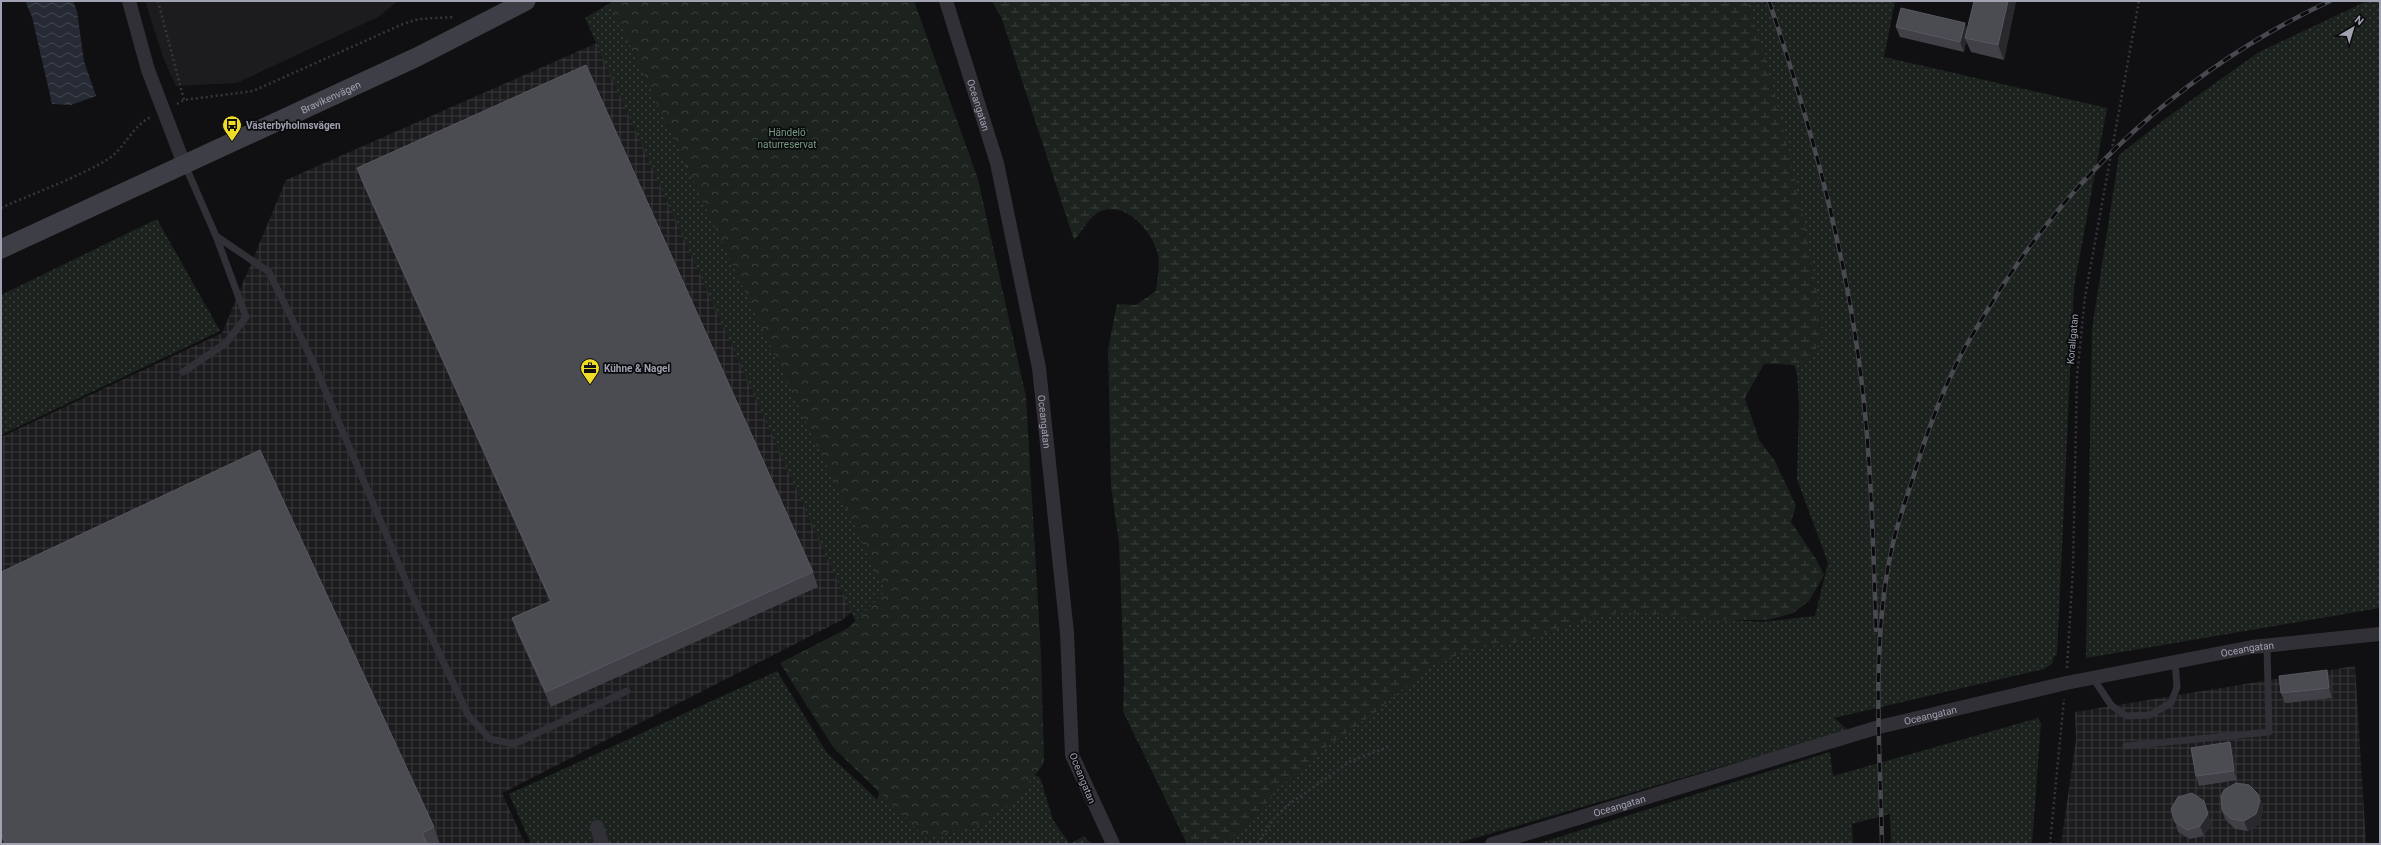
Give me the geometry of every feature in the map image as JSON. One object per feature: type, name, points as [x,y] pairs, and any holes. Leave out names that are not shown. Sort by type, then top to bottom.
[{"type":"street","points":[[129,1],[148,70],[165,110],[184,164]]},
{"type":"street","name":"Bravikenvägen","points":[[1,249],[417,57],[526,1]]},
{"type":"street","name":"Oceangatan","points":[[946,1],[997,163],[1039,368],[1067,633],[1072,755],[1113,844]]},
{"type":"street","name":"Oceangatan","points":[[1492,844],[1848,736],[2066,683],[2267,645],[2380,634]]},
{"type":"street","points":[[597,827],[602,844]]},
{"type":"lane","points":[[183,372],[226,343],[246,317],[216,236],[184,164]]},
{"type":"lane","points":[[216,236],[269,272],[315,366],[408,586],[468,715],[490,739],[514,744],[627,691]]},
{"type":"lane","points":[[2126,746],[2269,732],[2267,645]]},
{"type":"lane","points":[[2093,678],[2111,705],[2126,716],[2150,715],[2171,703],[2177,687],[2175,662]]},
{"type":"path","points":[[158,1],[184,100]]},
{"type":"path","name":"Korallgatan","points":[[2050,844],[2066,683],[2073,568],[2077,376],[2085,297],[2139,1]]},
{"type":"path","points":[[1,208],[106,161],[123,147],[141,122],[184,100],[253,91],[402,24],[419,19],[462,14]]},
{"type":"path","points":[[1257,844],[1275,817],[1292,802],[1351,761],[1388,747]]},
{"type":"shaded area","points":[[145,1],[398,1],[378,17],[237,83],[176,86],[164,60]]},
{"type":"shaded area","points":[[613,36],[874,595],[842,620],[502,793],[525,844],[1,844],[1,437],[222,333],[286,180]]},
{"type":"shaded area","points":[[2355,666],[2366,844],[2061,844],[2076,739],[2075,712]]},
{"type":"green space","name":"Händelö naturreservat","points":[[609,1],[914,1],[978,179],[1026,397],[1041,654],[1044,763],[1018,798],[978,826],[926,838],[833,747],[780,663],[848,628],[885,591]]},
{"type":"green space","points":[[614,1],[1011,767],[1040,777],[1053,820],[1070,844],[531,844],[509,794],[777,671],[827,753],[878,800],[889,696],[585,18]]},
{"type":"green space","points":[[992,1],[1747,1],[1783,125],[1810,252],[1825,337],[1807,359],[1798,364],[1764,364],[1745,398],[1759,440],[1775,461],[1796,506],[1791,522],[1816,559],[1824,575],[1809,601],[1793,613],[1768,620],[1692,620],[1662,614],[1616,613],[1565,626],[1520,641],[1470,650],[1432,665],[1372,715],[1322,750],[1278,789],[1247,825],[1223,844],[1187,844],[1123,711],[1124,678],[1119,542],[1111,487],[1108,349],[1117,304],[1136,305],[1156,291],[1159,266],[1157,251],[1154,243],[1143,227],[1128,214],[1120,210],[1111,209],[1097,213],[1074,240],[1002,19]]},
{"type":"green space","points":[[1675,1],[1895,1],[1884,57],[2107,108],[2074,287],[2057,654],[2053,658],[2053,663],[2044,669],[1834,718],[1848,730],[1454,844],[1194,844],[1389,688],[1467,644],[1620,605],[1713,619],[1762,622],[1815,616],[1828,563],[1797,479],[1799,405],[1797,373],[1782,335]]},
{"type":"green space","points":[[2367,1],[2380,1],[2380,608],[2086,658],[2092,329],[2119,155],[2169,116],[2259,52]]},
{"type":"green space","points":[[157,219],[220,331],[1,435],[1,295]]},
{"type":"green space","points":[[2038,718],[2041,723],[2032,844],[1891,844],[1890,814],[1852,824],[1853,844],[1537,844],[1830,752],[1833,776]]},
{"type":"green space","points":[[1084,836],[1091,844],[1070,844]]},
{"type":"water","points":[[25,1],[73,1],[77,11],[84,61],[96,96],[71,105],[52,104],[32,17]]},
{"type":"building","points":[[1974,1],[2008,1],[1998,45],[1965,38]]},
{"type":"building","points":[[1901,8],[1965,23],[1960,42],[1896,27]]},
{"type":"building","name":"Kühne & Nagel","points":[[586,65],[813,572],[546,692],[512,618],[551,601],[357,168]]},
{"type":"building","points":[[260,450],[434,827],[422,833],[427,844],[6,844],[1,833],[1,572]]},
{"type":"building","points":[[2327,670],[2329,688],[2281,693],[2279,676]]},
{"type":"building","points":[[2230,742],[2234,771],[2196,776],[2191,748]]},
{"type":"building","points":[[2236,783],[2249,785],[2258,794],[2260,801],[2256,814],[2244,821],[2231,819],[2222,810],[2221,796],[2224,790]]},
{"type":"building","points":[[2192,793],[2204,801],[2208,814],[2200,826],[2187,830],[2175,822],[2171,809],[2178,797]]},
{"type":"railway","points":[[1769,1],[1797,88],[1822,175],[1833,219],[1851,309],[1858,354],[1869,457],[1876,630]]},
{"type":"railway","points":[[1882,844],[1878,698],[1881,624],[1885,588],[1895,533],[1922,450],[1943,394],[1962,354],[1985,314],[2017,264],[2053,216],[2092,172],[2134,131],[2179,94],[2226,59],[2277,28],[2330,1]]},
{"type":"place","name":"Västerbyholmsvägen","points":[[232,142]]},
{"type":"place","name":"Kühne & Nagel","points":[[590,385]]}]
